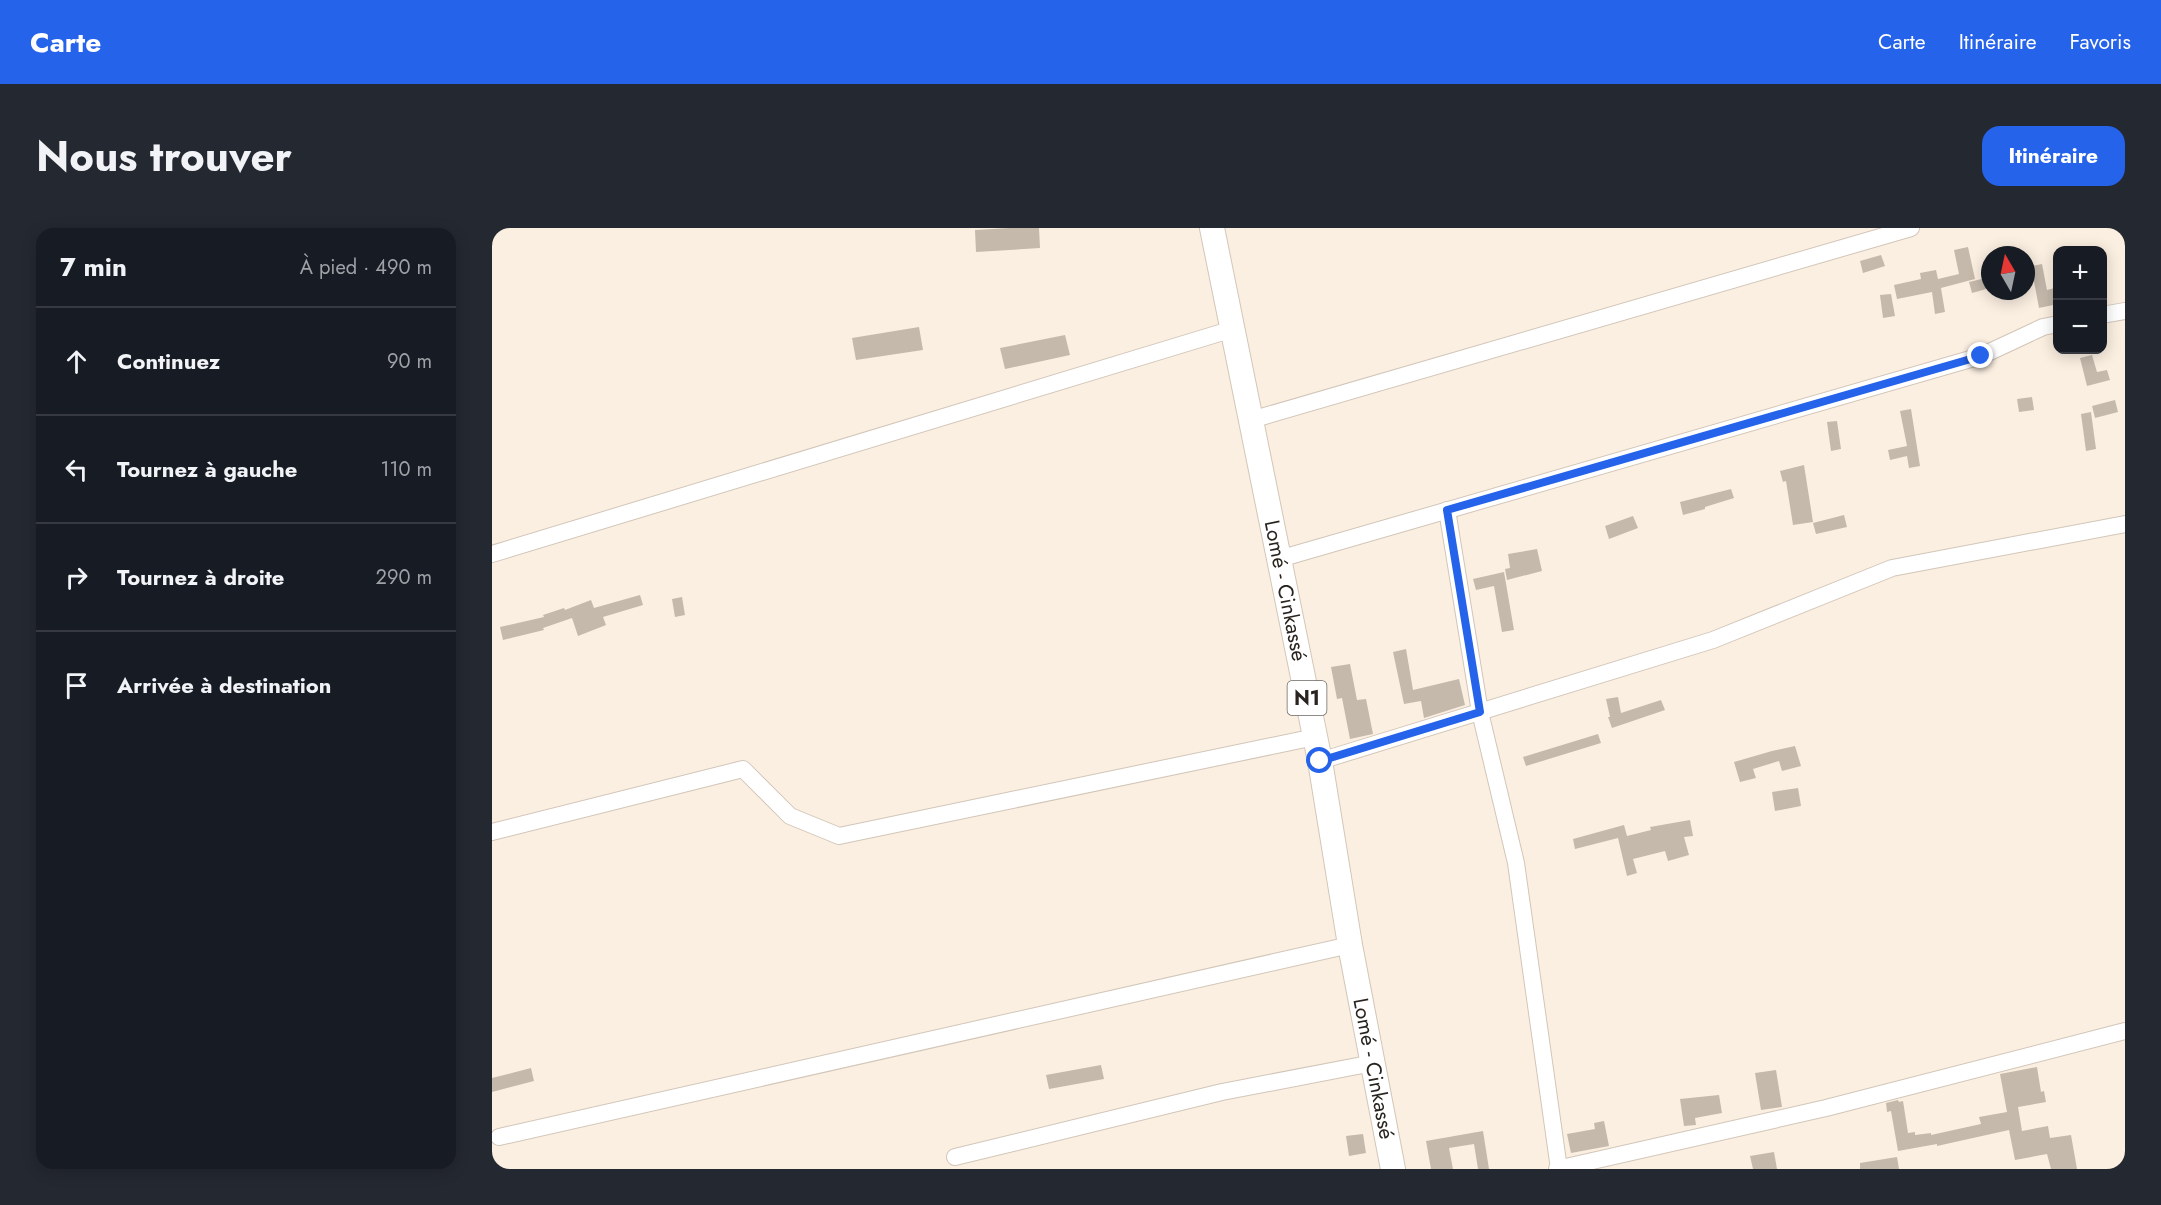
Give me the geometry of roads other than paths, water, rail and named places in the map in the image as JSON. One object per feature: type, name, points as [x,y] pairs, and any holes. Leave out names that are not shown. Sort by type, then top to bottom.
[{"type":"highway","name":"Lomé - Cinkassé","points":[[1212,228],[1320,761],[1350,945],[1393,1169]]},
{"type":"street","points":[[1251,420],[1911,228]]},
{"type":"street","points":[[2107,314],[2125,311]]},
{"type":"street","points":[[1279,559],[1981,356],[2043,327],[2053,325]]},
{"type":"street","points":[[492,554],[1233,329]]},
{"type":"street","points":[[1447,510],[1480,712],[1516,863],[1558,1169],[1826,1108],[2125,1031]]},
{"type":"street","points":[[1320,761],[1713,640],[1892,568],[2125,524]]},
{"type":"street","points":[[492,832],[743,768],[790,816],[839,836],[1315,737]]},
{"type":"street","points":[[499,1137],[1350,945]]},
{"type":"street","points":[[955,1157],[1222,1092],[1373,1063]]}]
